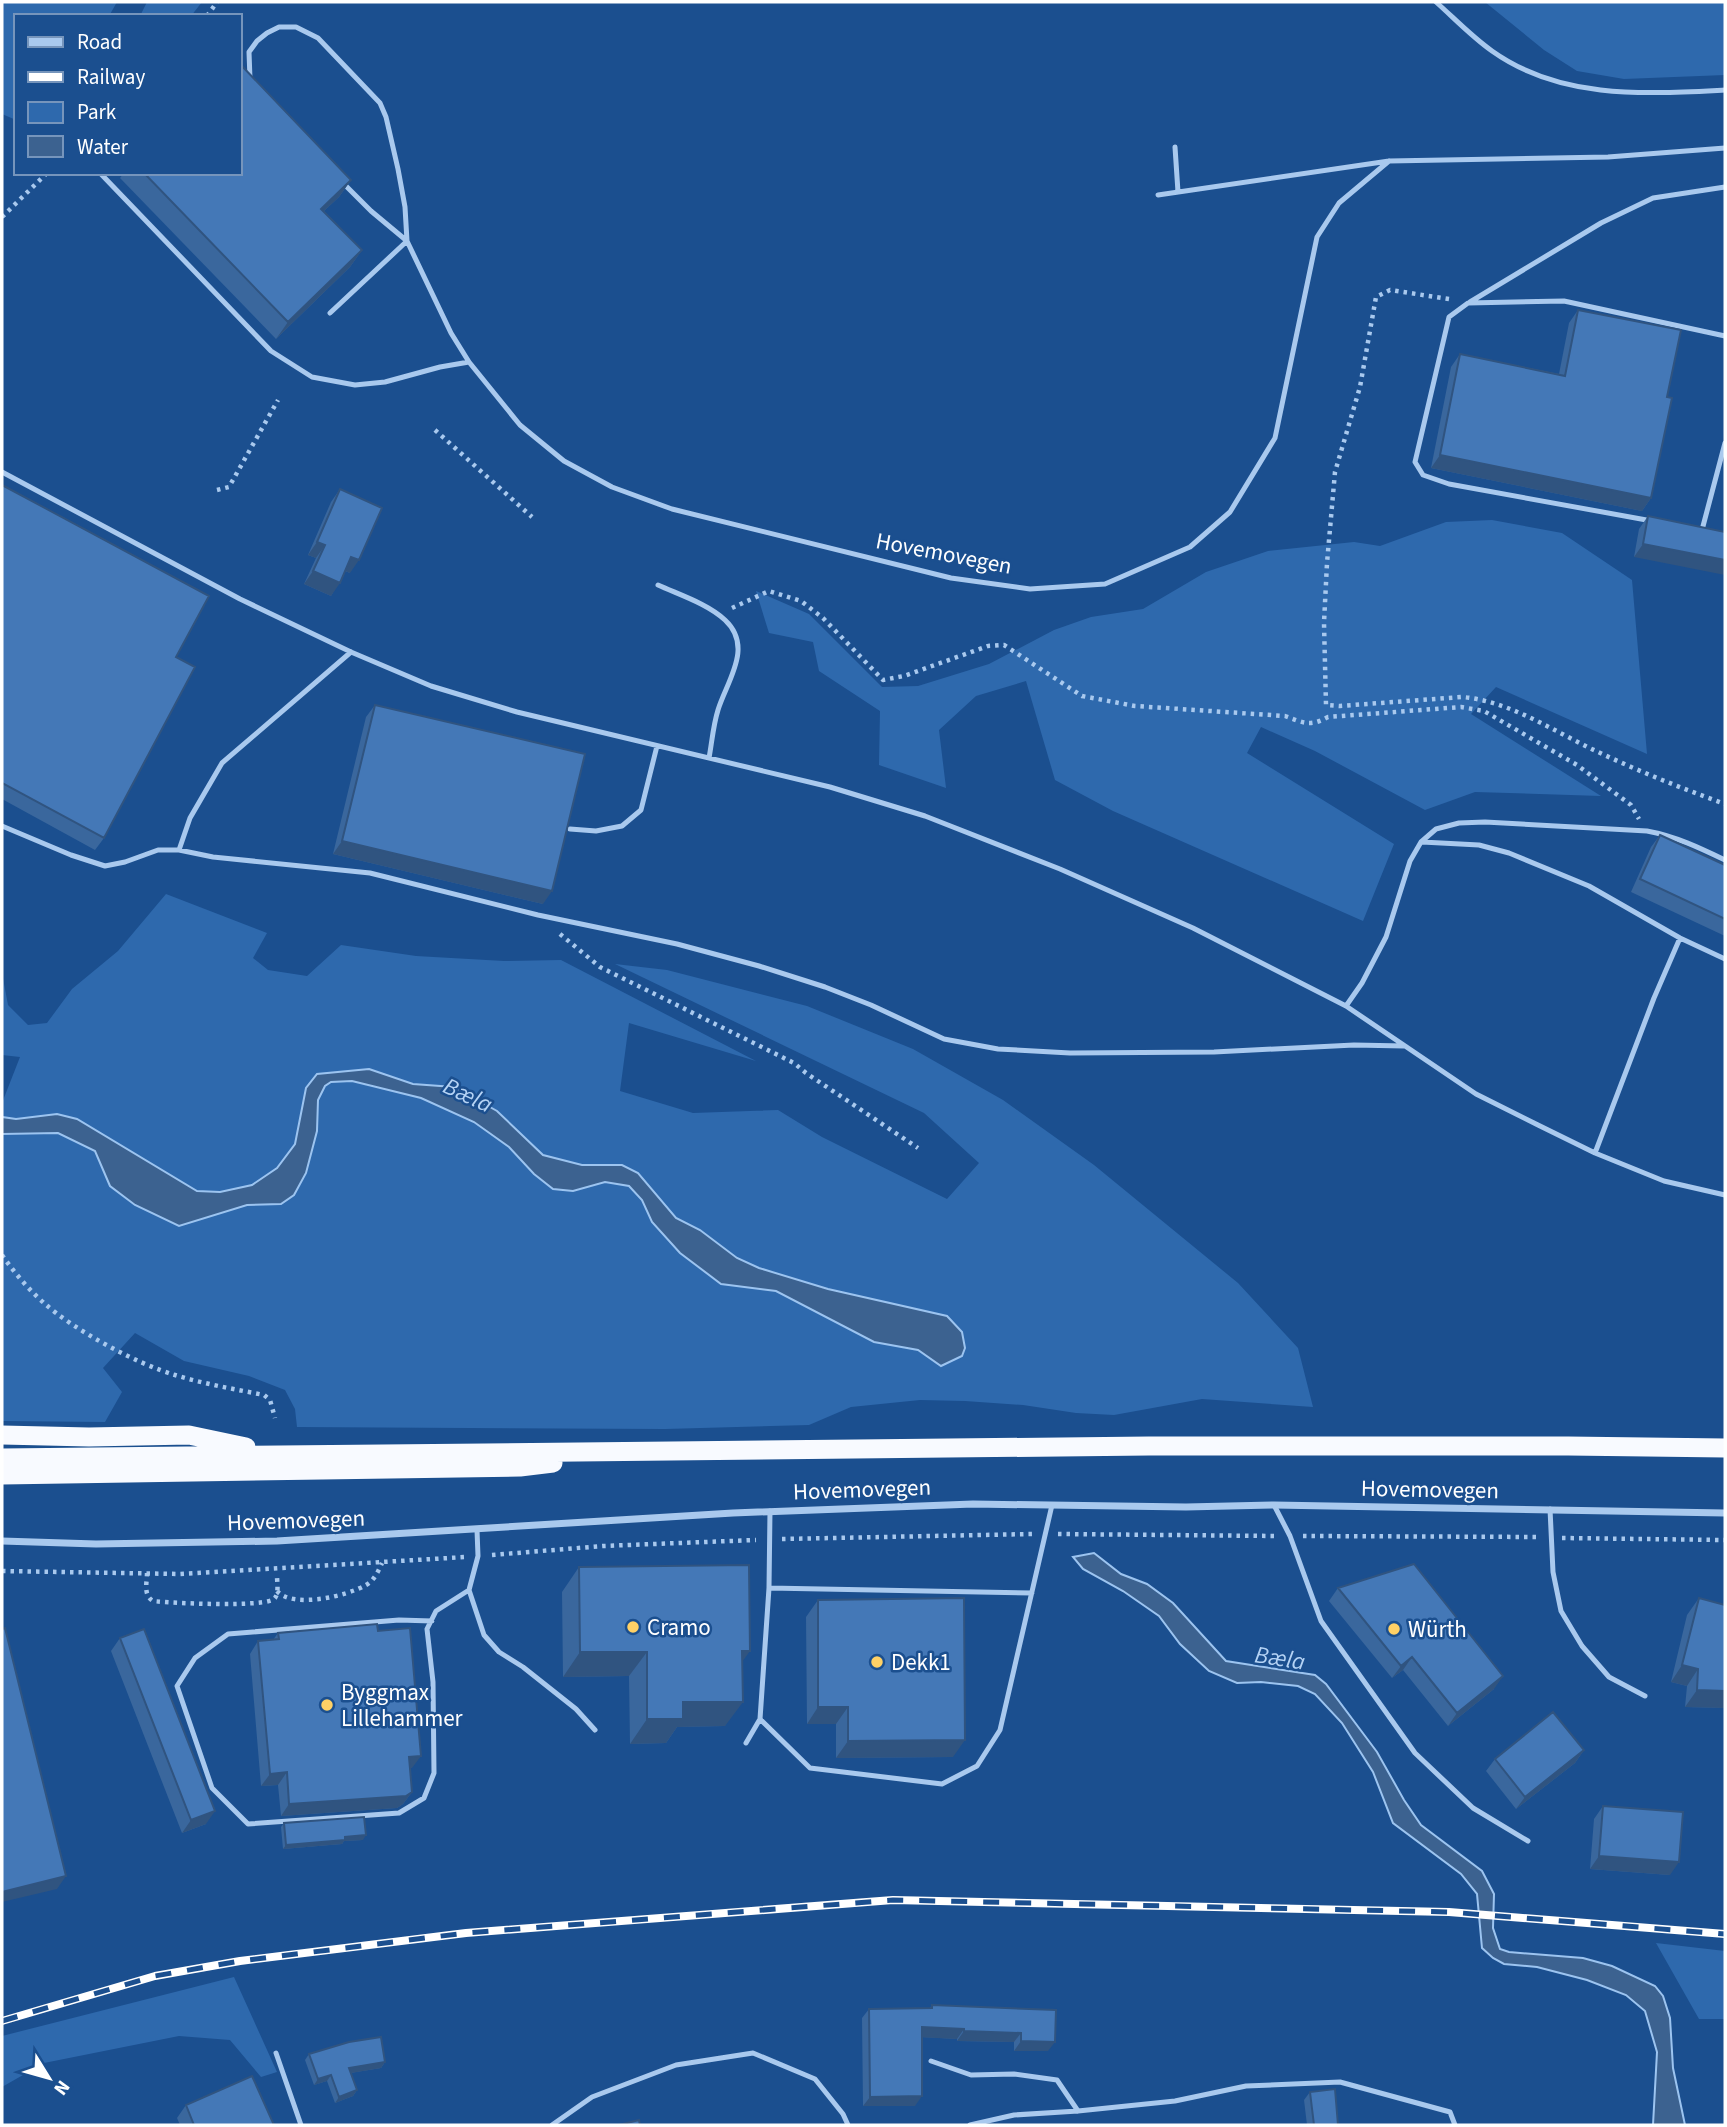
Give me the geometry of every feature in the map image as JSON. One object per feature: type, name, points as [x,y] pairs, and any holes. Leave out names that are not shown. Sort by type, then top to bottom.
[{"type":"highway","points":[[2,1435],[190,1435],[281,1454]]},
{"type":"highway","points":[[2,1458],[1163,1446],[1725,1448]]},
{"type":"highway","points":[[2,1475],[520,1467],[557,1462],[589,1452]]},
{"type":"street","name":"Hovemovegen","points":[[2,1541],[96,1544],[277,1541],[770,1511],[973,1504],[1186,1507],[1274,1505],[1725,1513]]},
{"type":"lane","points":[[1436,2],[1490,50],[1528,72],[1553,81],[1617,93],[1725,90]]},
{"type":"lane","name":"Hovemovegen","points":[[252,87],[249,52],[267,33],[279,27],[296,27],[318,38],[383,107],[405,207],[407,241],[451,333],[469,362],[520,425],[541,444],[585,474],[671,509],[951,578],[1030,589],[1105,584],[1190,547],[1230,512],[1275,438],[1317,237],[1339,203],[1389,161]]},
{"type":"lane","points":[[1175,147],[1178,192]]},
{"type":"lane","points":[[1158,195],[1389,161],[1608,156],[1725,148]]},
{"type":"lane","points":[[102,175],[271,351],[312,377],[355,385],[385,382],[469,362]]},
{"type":"lane","name":"Hovemovegen","points":[[341,182],[407,241]]},
{"type":"lane","points":[[1662,523],[1449,484],[1423,475],[1415,462],[1449,317],[1601,223],[1653,198],[1725,187]]},
{"type":"lane","points":[[330,313],[407,241]]},
{"type":"lane","points":[[1468,303],[1564,301],[1725,335]]},
{"type":"lane","points":[[1689,528],[1702,530],[1725,443]]},
{"type":"lane","points":[[2,472],[240,598],[351,652],[443,690],[517,712],[830,787],[925,816],[1060,869],[1193,928],[1346,1006],[1476,1094],[1595,1153],[1664,1181],[1725,1195]]},
{"type":"lane","points":[[658,585],[726,620],[737,636],[738,660],[718,710],[709,758]]},
{"type":"lane","points":[[179,850],[190,818],[222,763],[351,652]]},
{"type":"lane","points":[[570,829],[596,831],[622,826],[642,810],[657,746]]},
{"type":"lane","points":[[1346,1006],[1362,984],[1386,937],[1410,861],[1421,842],[1436,830],[1459,823],[1647,831],[1684,841],[1725,860]]},
{"type":"lane","points":[[2,825],[105,866],[158,850],[179,850],[213,857],[370,873],[538,915],[677,944],[759,966],[859,1000],[944,1040],[998,1049],[1070,1054],[1214,1052],[1354,1045],[1404,1046]]},
{"type":"lane","points":[[1421,842],[1479,845],[1509,853],[1589,886],[1680,938],[1725,959]]},
{"type":"lane","points":[[1595,1153],[1654,998],[1680,938]]},
{"type":"lane","points":[[760,1719],[810,1768],[942,1784],[977,1766],[1000,1730],[1052,1505]]},
{"type":"lane","points":[[1274,1505],[1290,1536],[1321,1621],[1415,1753],[1473,1808],[1528,1841]]},
{"type":"lane","points":[[1550,1509],[1553,1572],[1561,1611],[1582,1646],[1609,1677],[1645,1696]]},
{"type":"lane","points":[[746,1743],[760,1719],[769,1588],[770,1511]]},
{"type":"lane","points":[[477,1530],[478,1556],[469,1590],[484,1635],[499,1652],[523,1667],[576,1709],[595,1730]]},
{"type":"lane","points":[[769,1588],[1032,1593]]},
{"type":"lane","points":[[432,1621],[399,1620],[228,1633],[195,1658],[177,1686],[212,1788],[248,1824],[398,1813],[424,1798],[434,1773],[433,1682],[428,1629],[432,1621],[436,1611],[469,1590]]},
{"type":"lane","points":[[276,2053],[302,2125]]},
{"type":"lane","points":[[552,2125],[592,2097],[676,2065],[753,2053],[815,2079],[843,2114],[848,2125]]},
{"type":"lane","points":[[931,2061],[971,2075],[1014,2074],[1057,2080],[1078,2111]]},
{"type":"lane","points":[[970,2125],[1013,2115],[1175,2101],[1246,2086],[1339,2082],[1450,2112],[1455,2125]]},
{"type":"path","points":[[2,217],[45,175]]},
{"type":"path","points":[[1468,303],[1390,290],[1376,297],[1360,387],[1335,472],[1325,611],[1326,705],[1462,697],[1482,699],[1507,708],[1641,772],[1725,804]]},
{"type":"path","points":[[217,491],[229,487],[278,400]]},
{"type":"path","points":[[435,430],[532,517]]},
{"type":"path","points":[[718,616],[769,591],[801,601],[823,618],[883,680],[904,676],[988,646],[1004,645],[1083,696],[1135,706],[1286,716],[1303,723],[1315,724],[1328,717],[1461,707],[1484,711],[1577,765],[1631,805],[1647,831]]},
{"type":"path","points":[[538,915],[600,967],[794,1063],[918,1148]]},
{"type":"path","points":[[2,1255],[13,1272]]},
{"type":"path","points":[[2,1264],[45,1304],[112,1346],[172,1375],[264,1395],[270,1400],[275,1418]]},
{"type":"path","points":[[2,1571],[147,1573],[382,1563],[603,1546],[1046,1534],[1550,1537],[1725,1541]]},
{"type":"path","points":[[277,1591],[288,1600],[309,1601],[351,1591],[368,1584],[376,1576],[382,1563]]},
{"type":"path","points":[[147,1573],[148,1597],[156,1601],[260,1604],[272,1601],[277,1591],[277,1576]]},
{"type":"green space","points":[[2,2],[117,2],[110,14],[14,14],[14,119],[2,114]]},
{"type":"green space","points":[[147,2],[202,2],[193,14],[141,14]]},
{"type":"green space","points":[[1485,2],[1725,2],[1725,75],[1624,79],[1577,71],[1544,50]]},
{"type":"green space","points":[[1492,520],[1562,533],[1632,580],[1647,754],[1496,687],[1471,714],[1601,796],[1475,792],[1425,810],[1315,751],[1261,727],[1247,753],[1394,844],[1363,921],[1113,811],[1055,780],[1026,681],[976,696],[939,730],[946,788],[879,765],[880,711],[819,671],[813,642],[769,633],[756,591],[809,614],[882,687],[918,686],[989,664],[1054,630],[1091,617],[1143,609],[1206,572],[1268,551],[1354,542],[1380,546],[1446,522]]},
{"type":"green space","points":[[166,894],[267,933],[253,958],[268,970],[307,976],[341,945],[416,956],[504,961],[561,960],[756,1061],[629,1023],[620,1091],[693,1113],[778,1110],[822,1137],[947,1199],[979,1163],[924,1113],[615,964],[667,970],[807,1006],[913,1049],[1003,1100],[1094,1165],[1238,1283],[1298,1348],[1313,1407],[1202,1399],[1114,1415],[1076,1413],[1023,1405],[920,1400],[851,1407],[809,1425],[665,1429],[297,1427],[295,1409],[285,1390],[249,1376],[184,1361],[135,1333],[103,1368],[122,1392],[105,1422],[2,1421],[2,1103],[20,1057],[2,1055],[2,973],[8,1005],[28,1025],[47,1023],[72,989],[118,951]]},
{"type":"green space","points":[[1656,1943],[1725,1951],[1725,2019],[1699,2019]]},
{"type":"green space","points":[[234,1977],[277,2072],[261,2077],[230,2040],[179,2036],[44,2063],[2,2087],[2,2036]]},
{"type":"water","name":"Bæla","points":[[369,1069],[413,1084],[454,1087],[497,1111],[543,1155],[582,1165],[622,1165],[638,1173],[676,1218],[700,1230],[737,1258],[759,1268],[828,1289],[947,1316],[962,1332],[965,1348],[962,1356],[941,1366],[918,1350],[874,1342],[776,1291],[721,1284],[680,1253],[652,1222],[642,1200],[629,1186],[605,1182],[573,1191],[553,1189],[534,1174],[509,1147],[474,1122],[421,1098],[352,1081],[331,1082],[325,1086],[318,1100],[317,1131],[306,1173],[294,1195],[281,1204],[247,1205],[179,1226],[135,1205],[110,1186],[95,1151],[58,1133],[2,1134],[2,1117],[16,1119],[57,1114],[77,1119],[197,1191],[220,1192],[252,1185],[277,1168],[295,1144],[306,1088],[317,1074]]},
{"type":"water","points":[[1094,1553],[1121,1574],[1147,1584],[1173,1603],[1226,1661],[1315,1675],[1326,1684],[1377,1752],[1421,1825],[1482,1871],[1494,1894],[1493,1928],[1500,1949],[1583,1958],[1612,1966],[1655,1986],[1663,1996],[1670,2018],[1673,2068],[1685,2125],[1653,2125],[1657,2052],[1645,2011],[1626,1995],[1587,1980],[1537,1967],[1504,1964],[1493,1958],[1482,1948],[1477,1894],[1461,1874],[1393,1823],[1373,1772],[1342,1723],[1315,1694],[1298,1686],[1261,1682],[1237,1683],[1209,1671],[1180,1644],[1159,1616],[1123,1591],[1083,1569],[1073,1557]]},
{"type":"building","points":[[242,66],[351,180],[321,209],[362,250],[288,322],[146,175],[242,175]]},
{"type":"building","points":[[1578,310],[1681,330],[1667,397],[1672,398],[1651,498],[1440,455],[1460,354],[1565,376]]},
{"type":"building","points":[[2,485],[209,596],[176,657],[195,667],[104,838],[2,783]]},
{"type":"building","points":[[340,489],[382,508],[359,560],[351,557],[340,583],[313,571],[325,545],[317,542]]},
{"type":"building","points":[[1648,516],[1725,532],[1725,560],[1643,544]]},
{"type":"building","points":[[375,705],[585,754],[552,891],[342,841]]},
{"type":"building","points":[[1660,835],[1725,865],[1725,919],[1640,879]]},
{"type":"building","points":[[1414,1564],[1503,1676],[1457,1713],[1412,1657],[1401,1666],[1338,1588]]},
{"type":"building","points":[[749,1565],[750,1651],[742,1651],[743,1702],[683,1702],[683,1719],[647,1719],[647,1652],[580,1652],[579,1567]]},
{"type":"building","points":[[964,1598],[965,1740],[848,1741],[848,1707],[818,1707],[818,1600]]},
{"type":"building","points":[[1699,1598],[1725,1605],[1725,1691],[1697,1690],[1698,1669],[1682,1665]]},
{"type":"building","points":[[377,1624],[378,1631],[410,1628],[421,1756],[409,1757],[412,1792],[406,1796],[289,1804],[287,1772],[270,1774],[258,1641],[279,1639],[278,1633]]},
{"type":"building","points":[[5,1628],[66,1876],[2,1892],[2,1629]]},
{"type":"building","points":[[144,1629],[215,1811],[191,1820],[120,1638]]},
{"type":"building","points":[[1553,1712],[1584,1750],[1525,1797],[1495,1759]]},
{"type":"building","points":[[1603,1806],[1683,1812],[1679,1862],[1599,1856]]},
{"type":"building","points":[[364,1817],[366,1835],[345,1837],[345,1840],[286,1845],[284,1823]]},
{"type":"building","points":[[932,2005],[1056,2010],[1055,2042],[1021,2041],[1021,2033],[922,2027],[922,2096],[870,2097],[869,2009],[932,2008]]},
{"type":"building","points":[[381,2037],[385,2062],[349,2068],[357,2090],[339,2097],[331,2075],[318,2079],[309,2054],[349,2042]]},
{"type":"building","points":[[252,2076],[274,2125],[194,2125],[186,2105]]},
{"type":"building","points":[[1335,2089],[1338,2125],[1314,2125],[1310,2092]]},
{"type":"building","points":[[639,2120],[640,2125],[619,2125]]},
{"type":"railway","points":[[2,2021],[155,1976],[240,1961],[466,1933],[893,1900],[1449,1912],[1725,1934]]},
{"type":"place","name":"Cramo","points":[[633,1627]]},
{"type":"place","name":"Würth","points":[[1394,1629]]},
{"type":"place","name":"Dekk1","points":[[877,1662]]},
{"type":"place","name":"Byggmax Lillehammer","points":[[327,1705]]}]
